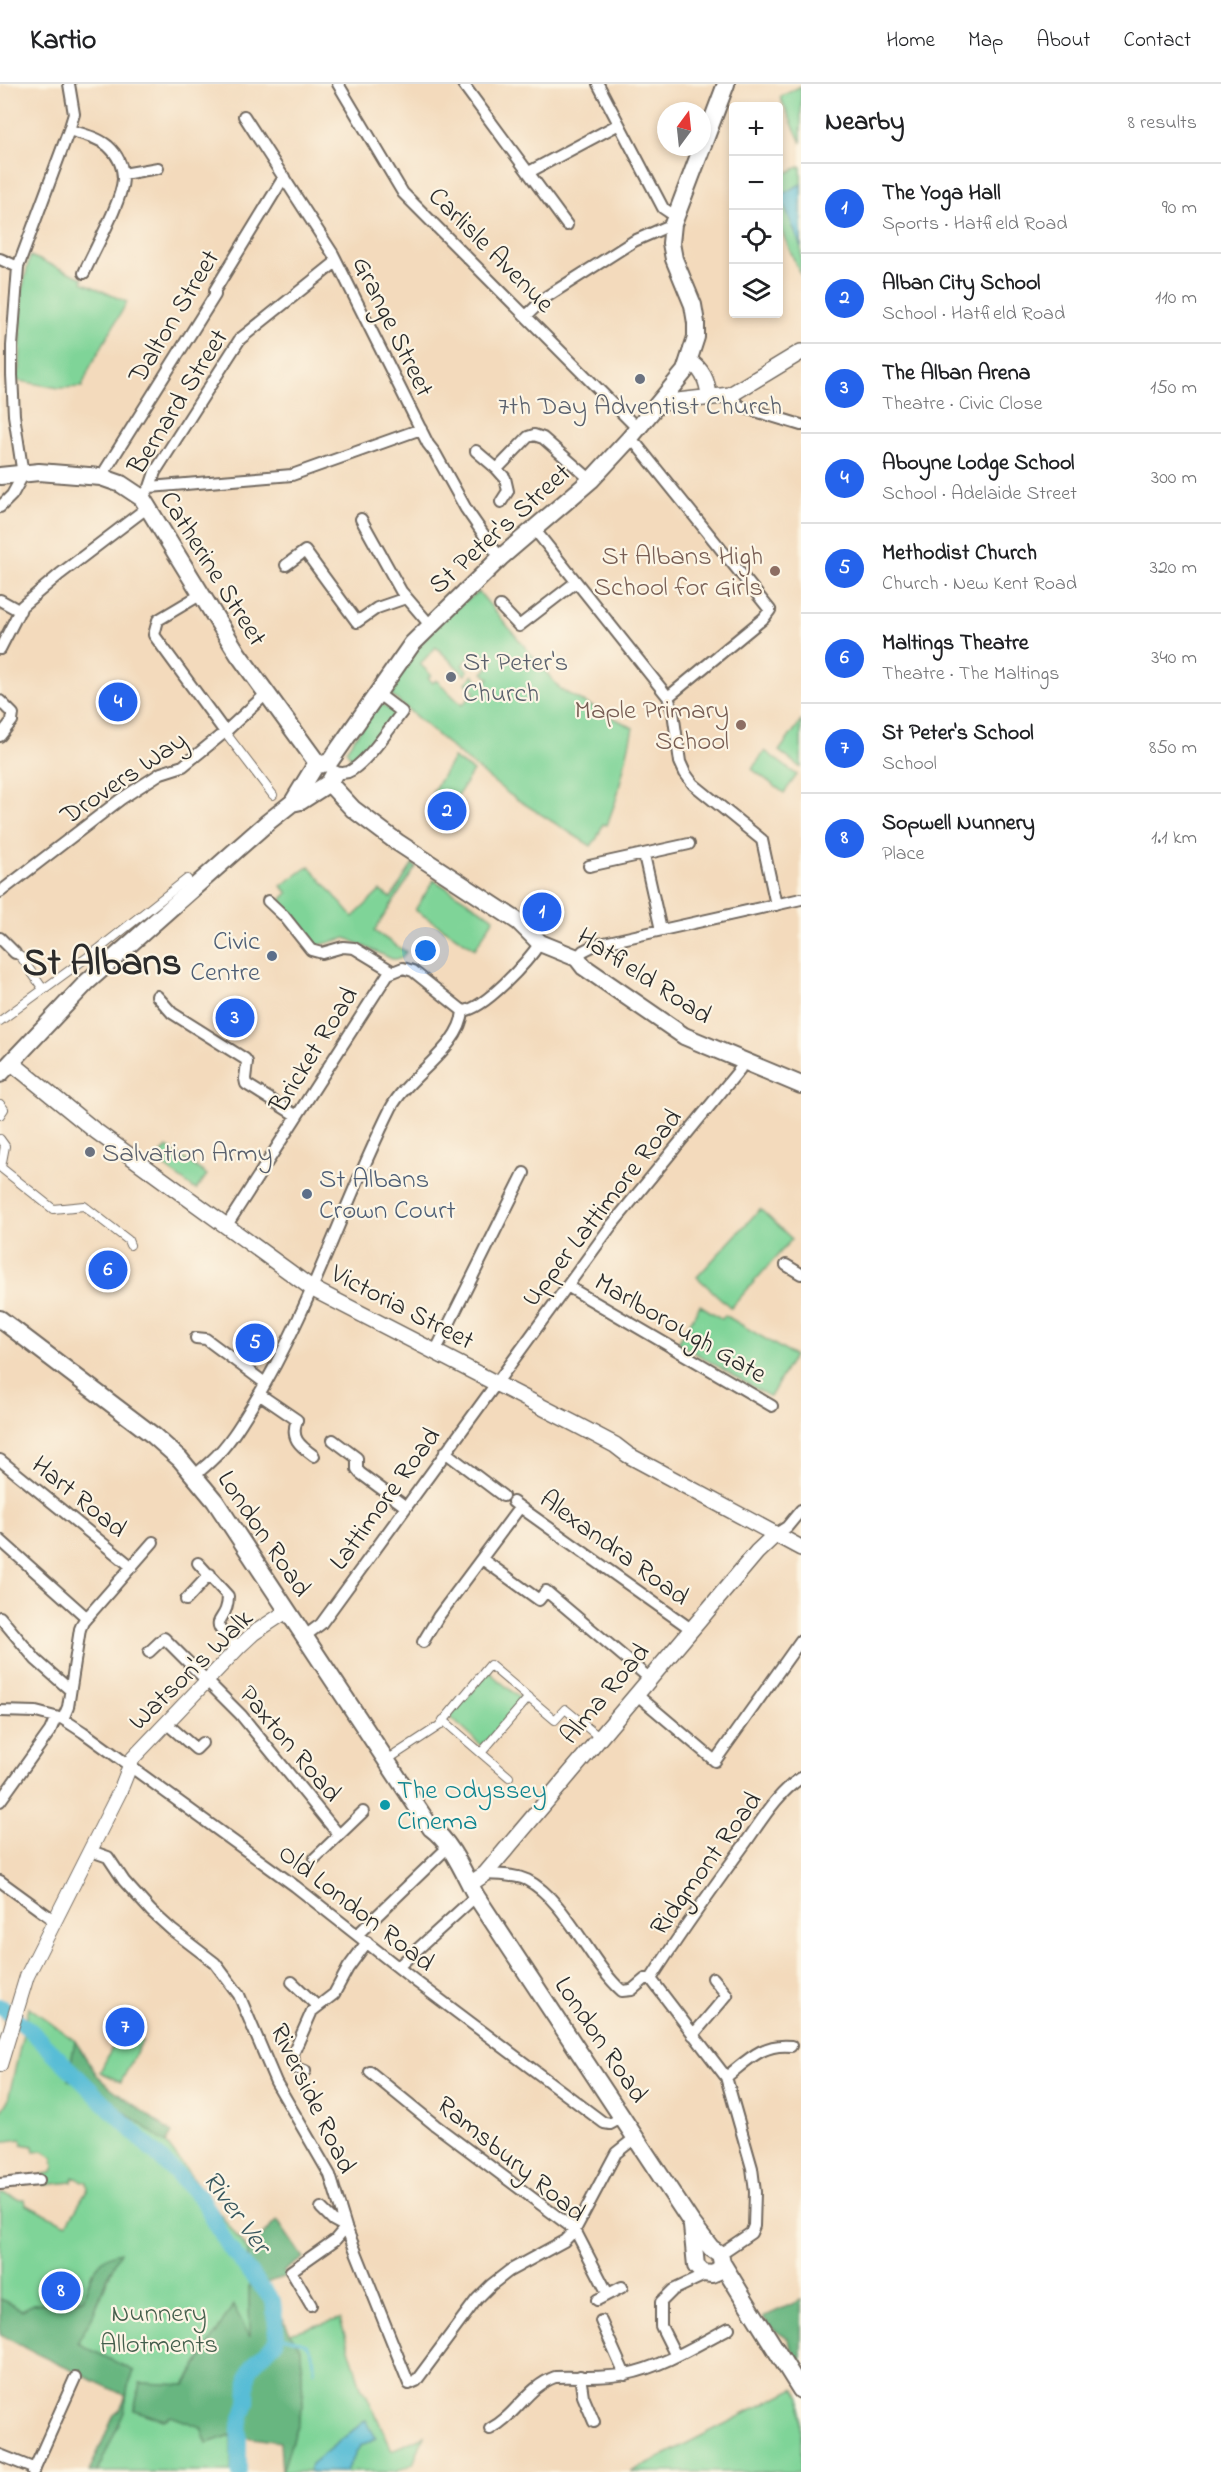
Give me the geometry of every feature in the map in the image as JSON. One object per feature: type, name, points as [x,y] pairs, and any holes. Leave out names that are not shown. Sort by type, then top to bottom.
[{"type":"main road","points":[[674,220],[726,84]]},
{"type":"main road","name":"St Peter's Street","points":[[6,1068],[87,982],[133,948],[173,909],[292,803],[301,801],[324,773],[412,644],[500,558],[591,480],[660,403],[685,371],[696,336],[693,305],[674,259],[671,243],[674,220]]},
{"type":"main road","points":[[660,403],[730,395],[801,352]]},
{"type":"main road","points":[[689,361],[697,365],[706,381],[709,397]]},
{"type":"main road","name":"Catherine Street","points":[[0,476],[39,472],[101,477],[147,497],[200,595],[266,694],[324,773]]},
{"type":"main road","name":"Hatfield Road","points":[[324,773],[340,798],[370,822],[515,919],[540,943],[577,958],[584,967],[684,1036],[801,1085]]},
{"type":"main road","name":"Victoria Street","points":[[6,1068],[313,1289],[497,1383],[801,1548]]},
{"type":"main road","name":"London Road","points":[[0,1319],[154,1436],[195,1476],[215,1501],[431,1828],[464,1871],[473,1890],[692,2222],[709,2263],[741,2294],[801,2390]]},
{"type":"main road","name":"Alma Road","points":[[473,1890],[649,1678],[757,1552],[777,1534]]},
{"type":"main road","name":"London Road","points":[[431,1828],[432,1836],[456,1873],[473,1890]]},
{"type":"street","points":[[0,507],[12,495],[23,475],[14,415],[12,346],[18,267],[74,114],[69,84]]},
{"type":"street","name":"Carlisle Avenue","points":[[338,84],[403,193],[526,316],[634,434],[637,445],[770,610],[764,618],[668,697]]},
{"type":"street","points":[[463,84],[567,225]]},
{"type":"street","points":[[526,316],[546,297],[634,241],[674,220],[663,208],[598,84]]},
{"type":"street","name":"Grange Street","points":[[244,116],[333,254],[422,429],[466,509],[500,558]]},
{"type":"street","points":[[529,172],[619,124]]},
{"type":"street","points":[[69,130],[109,147],[118,158],[123,174],[120,193],[84,273]]},
{"type":"street","points":[[123,174],[158,168]]},
{"type":"street","name":"Dalton Street","points":[[101,477],[215,295],[214,290],[284,177]]},
{"type":"street","points":[[0,259],[18,267]]},
{"type":"street","name":"Bernard Street","points":[[147,497],[155,472],[240,339],[336,262]]},
{"type":"street","points":[[0,342],[12,346]]},
{"type":"street","points":[[730,395],[739,406],[801,425]]},
{"type":"street","points":[[0,649],[22,606],[147,497],[292,475],[422,429]]},
{"type":"street","points":[[497,469],[528,437],[534,435],[543,438],[591,480]]},
{"type":"street","points":[[476,451],[497,469],[508,487],[501,502]]},
{"type":"street","points":[[361,519],[406,598],[430,625]]},
{"type":"street","points":[[535,530],[668,697],[673,712],[680,762],[693,784],[762,840],[776,905]]},
{"type":"street","points":[[286,565],[304,552],[357,622],[377,608],[406,598]]},
{"type":"street","points":[[500,606],[519,626],[576,582]]},
{"type":"street","points":[[200,595],[158,620],[154,628],[158,643],[273,795]]},
{"type":"street","points":[[0,600],[20,611]]},
{"type":"street","name":"St Peter's Street","points":[[324,773],[344,774],[353,770],[385,735],[402,712],[377,693]]},
{"type":"street","name":"Drovers Way","points":[[0,892],[121,799],[161,773],[183,766],[225,732],[266,694]]},
{"type":"street","points":[[0,701],[13,714],[12,721],[0,736]]},
{"type":"street","points":[[589,866],[689,844]]},
{"type":"street","points":[[644,855],[661,930]]},
{"type":"street","points":[[0,1021],[187,879]]},
{"type":"street","points":[[577,958],[583,951],[595,945],[801,899]]},
{"type":"street","points":[[268,901],[284,916],[311,950],[322,953],[343,947],[354,948],[392,971]]},
{"type":"street","points":[[0,938],[21,957],[44,989]]},
{"type":"street","points":[[195,1476],[224,1446],[265,1383],[313,1289],[396,1099],[459,1029],[463,1011],[472,1010],[482,1003],[532,954],[540,943]]},
{"type":"street","points":[[74,967],[87,982]]},
{"type":"street","name":"Bricket Road","points":[[227,1225],[385,978],[392,971],[403,968],[413,971],[463,1011]]},
{"type":"street","points":[[157,996],[172,1013],[244,1059],[247,1062],[246,1084],[297,1116]]},
{"type":"street","name":"Upper Lattimore Road","points":[[497,1383],[611,1226],[740,1069],[743,1061]]},
{"type":"street","points":[[0,1104],[4,1109],[0,1115]]},
{"type":"street","points":[[0,1139],[5,1146],[0,1167],[53,1209],[84,1206],[128,1240],[130,1245]]},
{"type":"street","points":[[435,1352],[524,1173]]},
{"type":"street","points":[[786,1265],[801,1274]]},
{"type":"street","name":"Marlborough Gate","points":[[567,1286],[772,1406]]},
{"type":"street","points":[[196,1338],[206,1339],[265,1383]]},
{"type":"street","name":"Lattimore Road","points":[[305,1636],[321,1624],[497,1383]]},
{"type":"street","points":[[259,1394],[297,1420],[294,1435],[296,1441],[314,1456]]},
{"type":"street","points":[[333,1440],[357,1458],[357,1469],[360,1473],[406,1507]]},
{"type":"street","name":"Alexandra Road","points":[[445,1452],[691,1629]]},
{"type":"street","name":"Hart Road","points":[[0,1460],[132,1567]]},
{"type":"street","points":[[423,1642],[438,1617],[482,1559],[512,1501]]},
{"type":"street","points":[[777,1534],[787,1527],[801,1510]]},
{"type":"street","points":[[0,1540],[86,1617]]},
{"type":"street","points":[[0,1801],[68,1707],[80,1629],[86,1617],[153,1542]]},
{"type":"street","points":[[482,1559],[539,1600],[546,1591],[649,1678]]},
{"type":"street","points":[[198,1563],[228,1596],[228,1606],[220,1618],[219,1629],[239,1647]]},
{"type":"street","points":[[186,1600],[210,1574]]},
{"type":"street","name":"Watson's Walk","points":[[0,2065],[27,1976],[91,1851],[133,1758],[239,1647],[254,1633],[287,1611]]},
{"type":"street","points":[[0,1617],[36,1660],[69,1689]]},
{"type":"street","name":"Paxton Road","points":[[150,1652],[164,1638],[208,1680],[241,1715],[339,1835]]},
{"type":"street","points":[[636,1694],[715,1761],[801,1640]]},
{"type":"street","points":[[387,1760],[439,1726],[490,1665],[555,1720],[565,1709],[600,1738]]},
{"type":"street","points":[[481,1753],[529,1697]]},
{"type":"street","points":[[0,1711],[36,1712],[60,1718]]},
{"type":"street","name":"Old London Road","points":[[60,1718],[131,1765],[358,1934],[604,2123],[610,2124],[623,2117]]},
{"type":"street","points":[[443,1720],[509,1777]]},
{"type":"street","points":[[166,1723],[196,1749],[202,1743]]},
{"type":"street","name":"Ridgmont Road","points":[[651,1980],[681,1931],[750,1836],[779,1799],[801,1778]]},
{"type":"street","points":[[315,1858],[363,1812]]},
{"type":"street","name":"Riverside Road","points":[[91,1851],[108,1857],[124,1881],[159,1920],[210,1959],[233,1985],[247,2009],[264,2057],[276,2082],[330,2175],[346,2227],[409,2384],[416,2381],[477,2299],[491,2284],[508,2271],[564,2241],[575,2230]]},
{"type":"street","points":[[358,1934],[443,1852]]},
{"type":"street","points":[[485,1874],[519,1877],[534,1886],[562,1914],[622,1991],[632,1990],[645,1979],[651,1980],[726,2078],[752,2168],[755,2192],[754,2226],[751,2233],[684,2284],[668,2293],[661,2302],[661,2326],[676,2356]]},
{"type":"street","points":[[0,1881],[55,1921]]},
{"type":"street","points":[[398,1967],[473,1890]]},
{"type":"street","points":[[296,2070],[293,2054],[312,2011],[334,1994],[348,1968],[368,1942]]},
{"type":"street","points":[[693,2035],[727,1995],[713,1978]]},
{"type":"street","points":[[291,1982],[316,2006]]},
{"type":"street","points":[[726,2078],[766,2048],[776,2045],[791,2046]]},
{"type":"street","name":"Ramsbury Road","points":[[370,2072],[435,2126],[575,2230],[608,2294]]},
{"type":"street","points":[[575,2230],[616,2153],[636,2137]]},
{"type":"street","points":[[0,2184],[39,2180]]},
{"type":"street","points":[[311,2305],[291,2271],[334,2240],[346,2227],[333,2220],[321,2208]]},
{"type":"street","points":[[597,2300],[622,2287]]},
{"type":"street","points":[[601,2321],[625,2374]]},
{"type":"street","points":[[490,2429],[504,2422],[542,2383],[555,2378],[625,2374],[676,2356],[729,2328]]},
{"type":"street","points":[[580,2376],[587,2417]]},
{"type":"street","points":[[0,2455],[34,2471],[75,2378]]},
{"type":"green space","points":[[801,86],[801,143],[783,102],[780,97]]},
{"type":"green space","points":[[801,166],[801,276],[783,234],[783,175]]},
{"type":"green space","points":[[30,256],[83,278],[82,282],[127,302],[89,369],[82,387],[59,388],[14,380],[20,369],[22,291]]},
{"type":"green space","points":[[479,592],[561,690],[633,728],[617,797],[607,825],[603,824],[591,846],[510,795],[389,693],[427,636],[452,611]],"holes":[[[436,647],[465,675],[468,671],[462,665],[469,658],[474,663],[483,654],[492,663],[483,673],[489,678],[483,684],[473,675],[466,683],[475,692],[462,705],[436,680],[433,683],[428,678],[431,675],[420,664]]]},
{"type":"green space","points":[[382,704],[394,712],[394,717],[357,759],[352,759],[346,750],[378,705]]},
{"type":"green space","points":[[801,721],[801,768],[779,751]]},
{"type":"green space","points":[[765,751],[797,775],[784,793],[752,769]]},
{"type":"green space","points":[[453,758],[473,771],[452,805],[432,793]]},
{"type":"green space","points":[[413,864],[416,867],[374,931],[406,952],[400,959],[392,959],[346,938],[316,946],[283,909],[282,899],[288,893],[281,886],[309,866],[353,917],[380,891],[391,898]]},
{"type":"green space","points":[[434,880],[494,918],[475,949],[415,910]]},
{"type":"green space","points":[[167,1147],[207,1175],[196,1190],[156,1161]]},
{"type":"green space","points":[[760,1209],[792,1239],[731,1308],[697,1277]]},
{"type":"green space","points":[[700,1305],[722,1319],[725,1315],[794,1356],[770,1397],[678,1343]]},
{"type":"green space","points":[[489,1672],[522,1700],[482,1746],[450,1717]]},
{"type":"green space","name":"Nunnery Allotments","points":[[29,2007],[75,2041],[68,2080],[90,2086],[166,2143],[248,2251],[250,2338],[233,2306],[185,2385],[140,2383],[134,2410],[164,2420],[171,2416],[201,2427],[207,2443],[231,2435],[231,2472],[97,2472],[124,2412],[128,2386],[134,2371],[77,2343],[93,2315],[119,2253],[92,2272],[83,2299],[34,2304],[22,2310],[0,2299],[0,2193],[25,2199],[26,2205],[67,2224],[88,2189],[87,2182],[73,2177],[72,2182],[44,2185],[43,2174],[51,2173],[54,2167],[53,2157],[43,2151],[34,2152],[33,2146],[22,2144],[21,2139],[0,2142],[0,2113],[8,2100]]},
{"type":"green space","points":[[121,2030],[142,2041],[121,2082],[100,2072]]},
{"type":"green space","points":[[75,2041],[97,2075],[172,2133],[166,2143],[90,2086],[68,2080]]},
{"type":"green space","points":[[277,2220],[303,2258],[283,2272],[286,2276],[266,2283],[290,2333],[301,2349],[303,2406],[282,2472],[280,2442],[231,2435],[207,2443],[201,2427],[171,2416],[164,2420],[134,2410],[140,2383],[186,2385],[233,2305],[250,2337],[248,2251]]},
{"type":"green space","points":[[120,2252],[106,2280],[93,2315],[77,2343],[134,2371],[128,2386],[124,2412],[97,2472],[89,2472],[114,2415],[120,2410],[126,2396],[0,2334],[0,2299],[22,2310],[34,2304],[83,2299],[91,2276],[100,2263],[112,2254]]},
{"type":"green space","points":[[801,2300],[801,2369],[788,2339],[770,2327],[763,2317]]},
{"type":"green space","points":[[340,2319],[362,2390],[392,2450],[424,2436],[413,2464],[395,2472],[282,2472],[303,2406],[301,2349],[290,2333]]},
{"type":"green space","points":[[795,2388],[801,2397],[801,2472],[631,2472]]},
{"type":"water","points":[[801,184],[801,247],[783,202],[783,193]]},
{"type":"water","points":[[366,2420],[376,2438],[360,2446],[345,2472],[309,2472],[311,2464]]},
{"type":"waterway","name":"River Ver","points":[[0,2006],[31,2031],[203,2200],[227,2245],[273,2301],[277,2335],[275,2343],[253,2365],[248,2375],[247,2403],[239,2427],[239,2472]]},
{"type":"waterway","points":[[277,2335],[306,2344],[312,2354],[314,2371]]},
{"type":"place","name":"7th Day Adventist Church","points":[[640,379]]},
{"type":"place","name":"St Albans High School for Girls","points":[[775,571]]},
{"type":"place","name":"St Peter's Church","points":[[451,677]]},
{"type":"place","name":"Aboyne Lodge School","points":[[118,702]]},
{"type":"place","name":"Maple Primary School","points":[[741,725]]},
{"type":"place","name":"Alban City School","points":[[447,811]]},
{"type":"place","name":"The Yoga Hall","points":[[542,912]]},
{"type":"place","name":"Civic Centre","points":[[272,956]]},
{"type":"place","name":"The Alban Arena","points":[[235,1018]]},
{"type":"place","name":"Salvation Army","points":[[90,1152]]},
{"type":"place","name":"St Albans Crown Court","points":[[307,1194]]},
{"type":"place","name":"Maltings Theatre","points":[[108,1270]]},
{"type":"place","name":"Methodist Church","points":[[255,1343]]},
{"type":"place","name":"The Odyssey Cinema","points":[[385,1805]]},
{"type":"place","name":"St Peter's School","points":[[125,2027]]},
{"type":"place","name":"Sopwell Nunnery","points":[[61,2291]]},
{"type":"district","name":"St Albans","points":[[102,960]]}]
